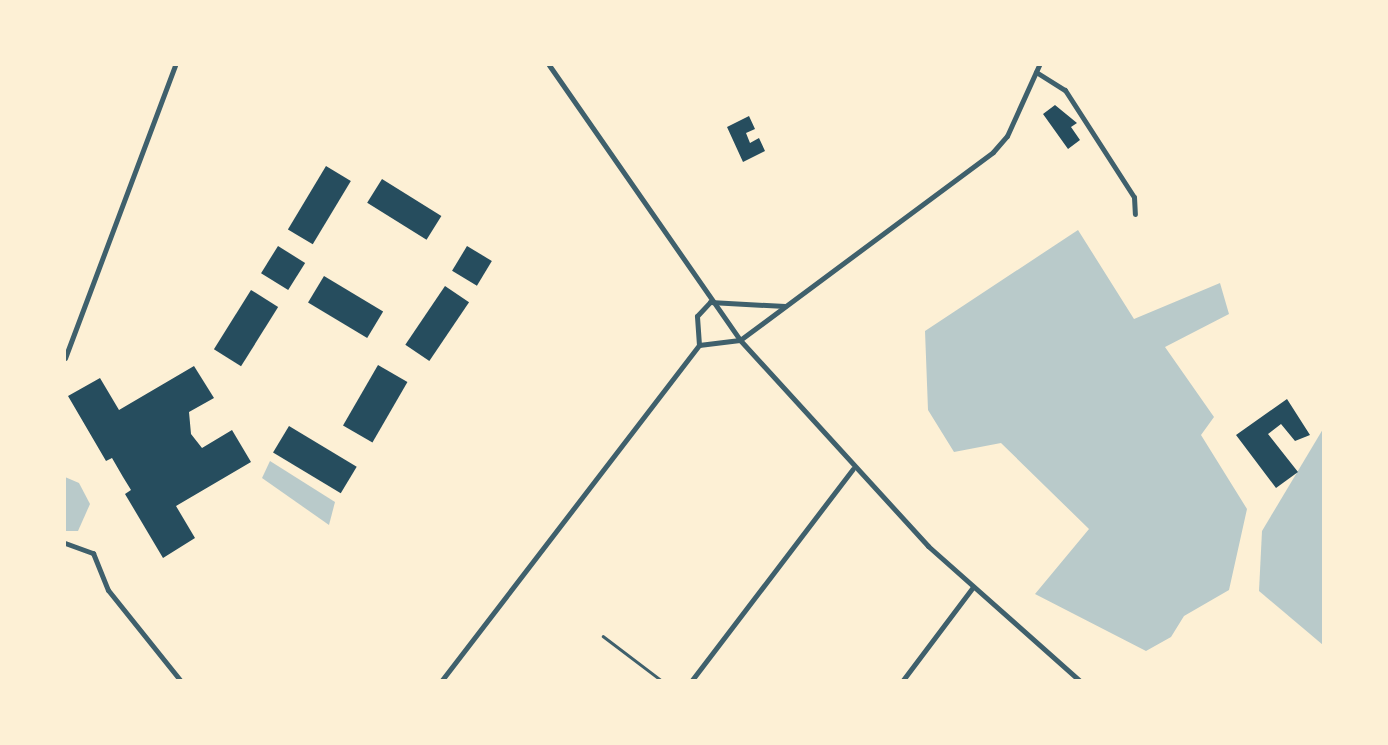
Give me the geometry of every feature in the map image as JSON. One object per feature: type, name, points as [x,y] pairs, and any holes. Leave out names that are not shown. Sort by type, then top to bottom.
[{"type":"street","points":[[65,358],[175,65]]},
{"type":"street","points":[[549,65],[710,302],[740,340],[853,469],[973,587],[1079,680]]},
{"type":"street","points":[[699,345],[740,340],[993,152],[1007,136],[1038,65]]},
{"type":"street","points":[[1036,72],[1065,90],[1134,197],[1135,214]]},
{"type":"street","points":[[710,302],[785,306]]},
{"type":"street","points":[[442,680],[699,345],[697,316],[710,302]]},
{"type":"street","points":[[692,680],[853,469]]},
{"type":"street","points":[[65,543],[93,553],[108,590],[180,680]]},
{"type":"street","points":[[903,680],[973,587]]},
{"type":"lane","points":[[603,636],[661,680]]},
{"type":"shaded area","points":[[1078,230],[1134,319],[1220,283],[1229,314],[1165,347],[1214,417],[1201,435],[1247,509],[1229,590],[1184,616],[1171,637],[1146,651],[1035,594],[1089,529],[1001,443],[954,452],[928,410],[925,331]]},
{"type":"shaded area","points":[[1323,429],[1323,645],[1259,591],[1262,531]]},
{"type":"shaded area","points":[[270,461],[335,502],[329,525],[262,478]]},
{"type":"shaded area","points":[[65,477],[79,483],[90,504],[78,531],[65,531]]},
{"type":"building","points":[[1055,105],[1077,123],[1071,127],[1080,140],[1068,149],[1043,114]]},
{"type":"building","points":[[749,116],[755,129],[746,133],[750,143],[759,138],[765,151],[743,162],[727,127]]},
{"type":"building","points":[[326,166],[351,181],[313,244],[288,229]]},
{"type":"building","points":[[382,179],[441,216],[427,240],[367,203]]},
{"type":"building","points":[[278,246],[305,263],[288,290],[261,273]]},
{"type":"building","points":[[467,246],[492,261],[477,286],[452,271]]},
{"type":"building","points":[[324,276],[383,312],[367,338],[308,303]]},
{"type":"building","points":[[445,286],[469,302],[429,361],[405,345]]},
{"type":"building","points":[[251,290],[278,307],[241,366],[214,349]]},
{"type":"building","points":[[378,365],[407,382],[372,443],[343,426]]},
{"type":"building","points":[[194,366],[214,398],[189,412],[191,434],[202,448],[232,430],[251,462],[176,506],[195,538],[163,558],[125,494],[131,490],[112,458],[106,461],[68,396],[100,378],[119,410]]},
{"type":"building","points":[[1287,399],[1310,435],[1295,441],[1281,424],[1268,434],[1298,472],[1276,488],[1236,435]]},
{"type":"building","points":[[289,426],[357,467],[341,493],[273,453]]}]
